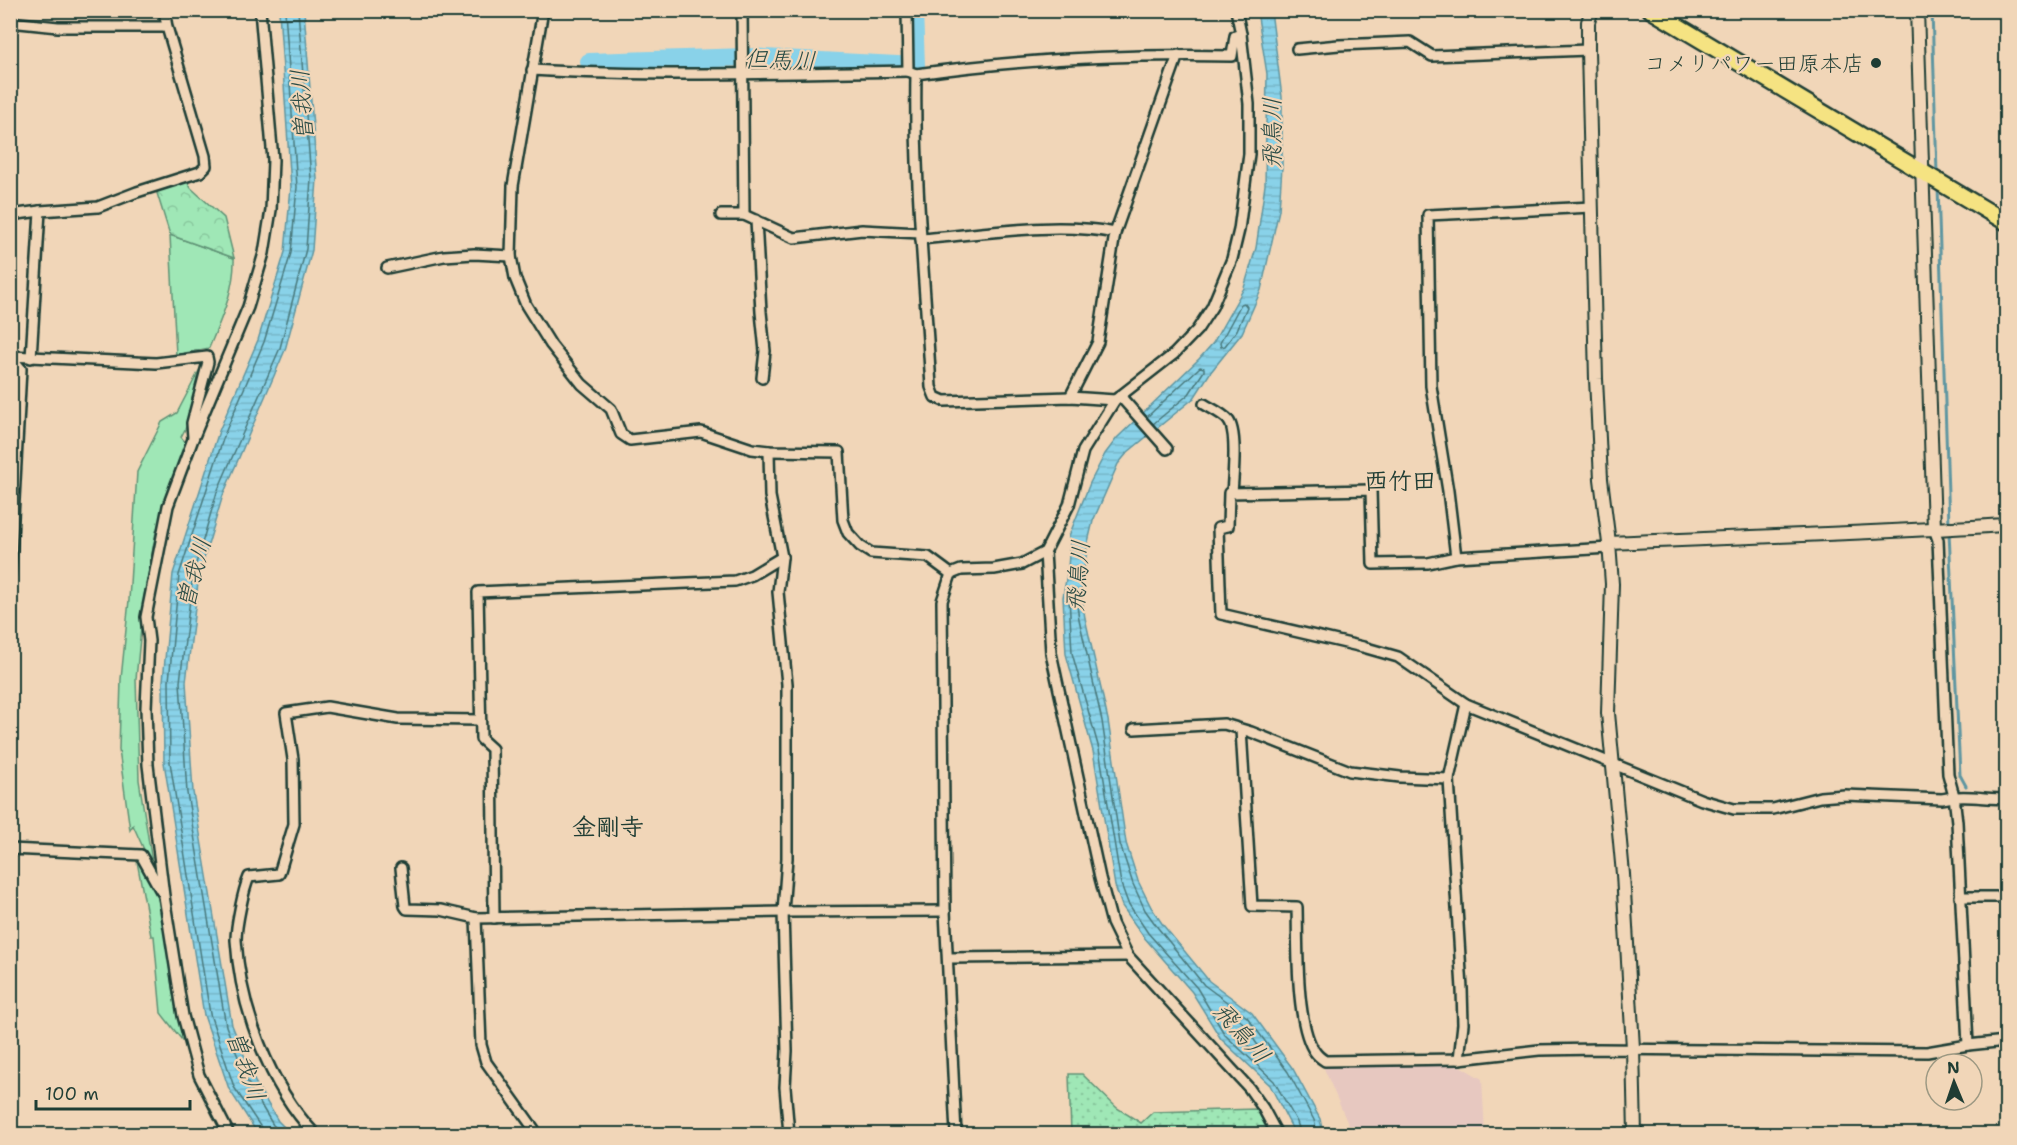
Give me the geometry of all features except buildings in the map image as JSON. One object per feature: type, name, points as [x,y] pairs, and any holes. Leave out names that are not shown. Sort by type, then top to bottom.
[{"type":"main road","points":[[1651,10],[2007,222]]},
{"type":"street","points":[[10,215],[98,207],[200,172],[206,166],[164,10]]},
{"type":"street","points":[[229,1134],[199,1075],[188,1037],[164,896],[147,765],[146,708],[149,641],[146,617],[168,506],[248,307],[264,253],[271,210],[273,159],[260,10]]},
{"type":"street","points":[[543,10],[513,186],[511,256],[515,278],[526,305],[551,345],[582,384],[611,409],[621,434],[630,440],[701,432],[769,451],[839,452],[843,520],[848,533],[860,546],[871,553],[928,557],[951,574]]},
{"type":"street","points":[[742,10],[744,214]]},
{"type":"street","points":[[907,10],[931,387],[936,397],[944,401],[1070,397],[1118,398],[1165,446]]},
{"type":"street","points":[[1236,10],[1250,104],[1249,154],[1239,230],[1232,259],[1212,307],[1197,330],[1174,354],[1118,398],[1083,451],[1069,505],[1045,552],[1051,653],[1112,923],[1128,956],[1249,1088],[1277,1134]]},
{"type":"street","points":[[1592,10],[1588,21],[1588,50],[1600,468],[1612,584],[1608,713],[1623,874],[1633,1048],[1635,1134]]},
{"type":"street","points":[[1917,10],[1926,173],[1937,529],[1948,774],[1954,796],[1957,822],[1968,1045]]},
{"type":"street","points":[[10,22],[57,27],[167,27]]},
{"type":"street","points":[[532,70],[577,73],[742,74],[912,72],[1043,59],[1178,55],[1232,56],[1235,36],[1241,34]]},
{"type":"street","points":[[1297,49],[1410,42],[1432,56],[1588,50]]},
{"type":"street","points":[[1070,397],[1098,342],[1115,233],[1178,55]]},
{"type":"street","points":[[1456,557],[1431,386],[1428,215],[1592,207]]},
{"type":"street","points":[[31,358],[40,211]]},
{"type":"street","points":[[721,215],[744,214],[794,238],[862,230],[920,236],[1056,228],[1090,228],[1115,233]]},
{"type":"street","points":[[756,220],[760,312],[765,351],[762,378]]},
{"type":"street","points":[[387,268],[444,256],[474,254],[511,256]]},
{"type":"street","points":[[11,357],[156,363],[207,357],[208,362],[192,423],[193,439]]},
{"type":"street","points":[[10,574],[21,369],[11,357]]},
{"type":"street","points":[[1204,404],[1228,420],[1231,425],[1233,438],[1232,493]]},
{"type":"street","points":[[769,451],[770,496],[782,557],[778,592],[788,684],[788,858],[783,912],[787,1052],[785,1087],[789,1134]]},
{"type":"street","points":[[2007,525],[1840,535],[1782,535],[1456,557],[1428,562],[1373,564],[1371,490],[1229,493],[1228,526],[1218,528],[1221,614],[1398,657],[1466,704],[1702,800],[1734,809],[1773,809],[1820,797],[1845,795],[2007,799]]},
{"type":"street","points":[[956,1134],[945,911],[942,601],[951,574],[961,570],[994,569],[1022,564],[1045,552]]},
{"type":"street","points":[[494,918],[492,749],[481,739],[478,592],[735,581],[752,575],[782,557]]},
{"type":"street","points":[[1459,1059],[1463,1024],[1462,989],[1449,779],[1466,704]]},
{"type":"street","points":[[315,1134],[285,1096],[266,1060],[250,1015],[236,938],[245,885],[249,877],[279,874],[294,824],[293,759],[286,712],[327,707],[398,719],[480,720]]},
{"type":"street","points":[[1134,729],[1224,724],[1350,771],[1400,777],[1449,779]]},
{"type":"street","points":[[1241,730],[1252,906],[1297,907],[1299,987],[1307,1035],[1315,1052],[1325,1061],[1459,1059],[1539,1050],[1633,1048],[1683,1051],[1916,1052],[2007,1041]]},
{"type":"street","points":[[10,849],[141,855],[164,896]]},
{"type":"street","points":[[401,868],[407,909],[441,910],[476,918],[945,911]]},
{"type":"street","points":[[1960,897],[2007,897]]},
{"type":"street","points":[[476,918],[483,1054],[486,1062],[534,1129],[535,1134]]},
{"type":"street","points":[[949,958],[1128,956]]},
{"type":"shaded area","points":[[1453,1062],[1482,1079],[1485,1134],[1349,1134],[1348,1124],[1323,1066]]},
{"type":"green space","points":[[186,180],[191,188],[224,218],[234,258],[170,235],[156,190]]},
{"type":"green space","points":[[170,235],[234,258],[230,293],[209,348],[176,355]]},
{"type":"green space","points":[[203,363],[195,401],[181,437],[186,443],[156,532],[144,597],[136,679],[139,780],[152,862],[150,863],[133,825],[130,830],[119,750],[121,679],[129,600],[137,472],[162,422],[177,413]]},
{"type":"green space","points":[[136,856],[153,882],[163,920],[182,1040],[161,1013],[154,936],[151,936]]},
{"type":"green space","points":[[1069,1074],[1082,1074],[1117,1108],[1141,1123],[1153,1112],[1257,1109],[1269,1134],[1071,1134]]},
{"type":"water","name":"曽我川","points":[[279,11],[304,11],[317,179],[312,250],[285,350],[223,495],[199,575],[186,682],[193,792],[232,1025],[255,1082],[278,1121],[291,1134],[258,1134],[229,1089],[204,1015],[164,762],[163,681],[173,574],[219,431],[258,340],[285,252],[291,187]]},
{"type":"water","name":"飛鳥川","points":[[1257,11],[1271,11],[1282,97],[1282,167],[1279,210],[1261,290],[1242,333],[1210,373],[1194,398],[1128,452],[1118,464],[1093,521],[1081,592],[1108,720],[1126,843],[1138,881],[1163,925],[1209,981],[1252,1013],[1293,1069],[1320,1119],[1323,1134],[1295,1134],[1270,1085],[1221,1039],[1192,992],[1143,936],[1122,906],[1115,886],[1093,751],[1066,654],[1063,597],[1068,568],[1069,536],[1090,483],[1105,454],[1117,438],[1213,343],[1244,288],[1256,248],[1265,185],[1267,74]]},
{"type":"waterway","name":"但馬川","points":[[589,62],[747,57],[916,66],[914,10]]},
{"type":"waterway","points":[[1932,10],[1937,174]]},
{"type":"waterway","points":[[1938,187],[1949,525]]},
{"type":"waterway","points":[[1949,532],[1960,775],[1966,786]]},
{"type":"place","name":"コメリパワー田原本店","points":[[1876,63]]},
{"type":"district","name":"西竹田","points":[[1400,481]]},
{"type":"district","name":"金剛寺","points":[[608,827]]}]
